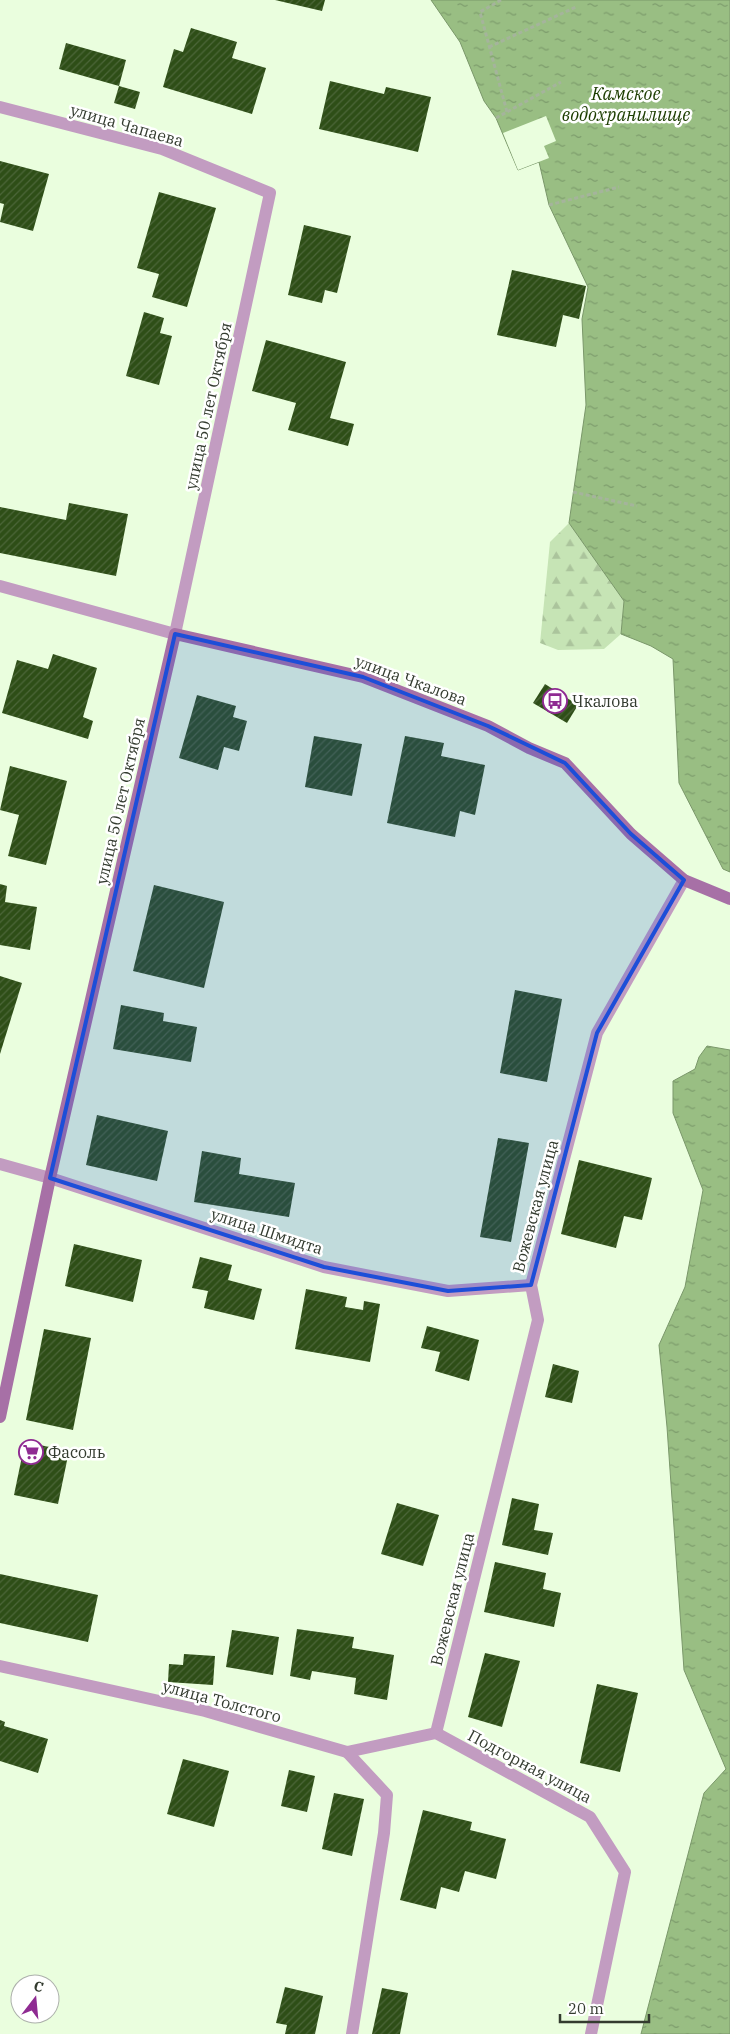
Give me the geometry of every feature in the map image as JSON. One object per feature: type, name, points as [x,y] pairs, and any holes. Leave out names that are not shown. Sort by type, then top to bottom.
[{"type":"main road","name":"улица Чкалова","points":[[176,634],[363,677],[488,726],[529,748],[565,763],[631,834],[684,880],[730,900]]},
{"type":"main road","name":"улица 50 лет Октября","points":[[0,1417],[50,1178],[176,634]]},
{"type":"street","name":"улица Чапаева","points":[[0,107],[162,148],[270,193]]},
{"type":"street","name":"улица 50 лет Октября","points":[[176,634],[270,193]]},
{"type":"street","name":"улица Чкалова","points":[[0,586],[176,634]]},
{"type":"street","name":"Вожевская улица","points":[[436,1734],[538,1320],[531,1285],[598,1033],[684,880]]},
{"type":"street","name":"улица Шмидта","points":[[0,1164],[50,1178],[324,1267],[448,1292],[531,1285]]},
{"type":"street","name":"улица Толстого","points":[[0,1666],[205,1711],[347,1752],[436,1734]]},
{"type":"street","name":"Подгорная улица","points":[[436,1734],[590,1817],[626,1872],[591,2034]]},
{"type":"street","points":[[347,1752],[387,1795],[384,1833],[352,2034]]},
{"type":"path","points":[[501,0],[480,12],[507,112]]},
{"type":"path","points":[[489,46],[576,7]]},
{"type":"path","points":[[496,118],[561,82]]},
{"type":"path","points":[[549,205],[619,187]]},
{"type":"path","points":[[574,492],[637,506]]},
{"type":"highlighted area","points":[[175,634],[363,677],[488,726],[565,763],[631,834],[684,880],[597,1033],[531,1285],[448,1291],[324,1267],[50,1178]]},
{"type":"green space","points":[[569,523],[624,601],[621,634],[604,649],[558,650],[540,643],[550,542]]},
{"type":"water","name":"Камское водохранилище","points":[[431,0],[730,0],[730,872],[723,869],[679,783],[673,659],[651,646],[621,634],[624,601],[569,523],[586,405],[582,319],[588,287],[549,205],[539,162],[518,170],[496,118],[484,101],[460,42]]},
{"type":"water","points":[[707,1046],[730,1050],[730,2034],[641,2034],[704,1793],[726,1769],[684,1670],[667,1427],[659,1345],[685,1287],[703,1190],[673,1113],[673,1081],[695,1069],[699,1057]]},
{"type":"pier","points":[[546,116],[556,141],[544,146],[549,158],[518,170],[503,133]]},
{"type":"building","points":[[275,0],[325,0],[322,11]]},
{"type":"building","points":[[191,28],[237,42],[232,58],[266,68],[252,114],[163,87],[174,49],[183,52]]},
{"type":"building","points":[[66,43],[126,60],[119,86],[59,69]]},
{"type":"building","points":[[330,81],[384,94],[386,87],[431,97],[418,152],[319,129]]},
{"type":"building","points":[[119,86],[140,92],[135,109],[114,103]]},
{"type":"building","points":[[0,161],[49,174],[33,231],[0,222],[4,204],[0,203]]},
{"type":"building","points":[[159,192],[216,208],[187,307],[152,297],[159,274],[137,268]]},
{"type":"building","points":[[304,225],[351,236],[337,293],[325,290],[322,303],[288,295]]},
{"type":"building","points":[[512,270],[586,286],[579,319],[563,315],[556,347],[497,335]]},
{"type":"building","points":[[144,312],[164,318],[160,333],[172,336],[159,385],[126,376]]},
{"type":"building","points":[[266,340],[346,362],[330,418],[354,424],[348,446],[288,430],[296,403],[252,391]]},
{"type":"building","points":[[69,503],[128,514],[116,576],[0,553],[0,507],[66,520]]},
{"type":"building","points":[[53,654],[97,668],[83,717],[93,721],[88,739],[2,713],[17,660],[48,669]]},
{"type":"building","points":[[545,684],[578,705],[567,723],[533,703]]},
{"type":"building","points":[[197,695],[236,706],[233,717],[247,721],[239,751],[224,747],[218,770],[179,758]]},
{"type":"building","points":[[314,736],[362,744],[352,796],[305,787]]},
{"type":"building","points":[[405,736],[444,743],[441,756],[485,765],[475,815],[460,811],[455,837],[387,823]]},
{"type":"building","points":[[10,766],[67,781],[46,865],[8,856],[19,815],[0,810]]},
{"type":"building","points":[[0,884],[7,886],[5,902],[37,907],[30,950],[0,945]]},
{"type":"building","points":[[154,885],[224,902],[204,988],[133,971]]},
{"type":"building","points":[[0,976],[22,983],[0,1054]]},
{"type":"building","points":[[515,990],[562,999],[547,1082],[500,1073]]},
{"type":"building","points":[[121,1005],[164,1013],[163,1021],[197,1027],[191,1062],[113,1049]]},
{"type":"building","points":[[97,1115],[168,1131],[157,1181],[86,1165]]},
{"type":"building","points":[[498,1138],[529,1143],[511,1242],[480,1237]]},
{"type":"building","points":[[202,1151],[241,1158],[239,1174],[295,1183],[289,1217],[194,1202]]},
{"type":"building","points":[[579,1160],[652,1178],[642,1220],[624,1216],[616,1248],[561,1234]]},
{"type":"building","points":[[74,1244],[142,1260],[133,1302],[65,1286]]},
{"type":"building","points":[[200,1257],[232,1265],[228,1280],[262,1289],[254,1320],[204,1308],[208,1291],[192,1288]]},
{"type":"building","points":[[306,1289],[347,1297],[345,1307],[363,1310],[364,1301],[380,1304],[370,1362],[295,1349]]},
{"type":"building","points":[[427,1326],[479,1340],[469,1381],[435,1371],[440,1352],[421,1348]]},
{"type":"building","points":[[44,1329],[91,1338],[73,1430],[26,1420]]},
{"type":"building","points":[[553,1364],[579,1371],[572,1403],[545,1397]]},
{"type":"building","points":[[25,1442],[69,1451],[58,1504],[14,1495]]},
{"type":"building","points":[[512,1498],[539,1504],[534,1530],[553,1533],[548,1555],[502,1545]]},
{"type":"building","points":[[397,1503],[439,1515],[423,1566],[381,1554]]},
{"type":"building","points":[[495,1562],[546,1573],[543,1589],[561,1593],[554,1627],[484,1612]]},
{"type":"building","points":[[0,1574],[98,1595],[88,1642],[0,1623]]},
{"type":"building","points":[[297,1629],[354,1637],[352,1648],[394,1655],[387,1700],[354,1694],[356,1678],[312,1671],[310,1680],[290,1676]]},
{"type":"building","points":[[232,1630],[279,1637],[273,1675],[226,1667]]},
{"type":"building","points":[[485,1653],[520,1661],[502,1727],[468,1717]]},
{"type":"building","points":[[184,1654],[215,1656],[213,1685],[168,1682],[169,1664],[183,1665]]},
{"type":"building","points":[[597,1684],[638,1693],[620,1772],[580,1763]]},
{"type":"building","points":[[0,1720],[5,1722],[4,1726],[48,1739],[38,1773],[0,1761]]},
{"type":"building","points":[[183,1759],[229,1771],[214,1827],[167,1814]]},
{"type":"building","points":[[289,1770],[315,1776],[307,1812],[281,1806]]},
{"type":"building","points":[[334,1793],[364,1799],[352,1856],[322,1849]]},
{"type":"building","points":[[423,1810],[472,1822],[470,1830],[506,1839],[496,1879],[465,1871],[459,1892],[441,1887],[436,1909],[400,1900]]},
{"type":"building","points":[[285,1987],[323,1996],[315,2034],[285,2034],[287,2025],[276,2023]]},
{"type":"building","points":[[382,1988],[408,1993],[400,2034],[372,2034]]},
{"type":"place","name":"Чкалова","points":[[555,701]]},
{"type":"place","name":"Фасоль","points":[[31,1452]]}]
